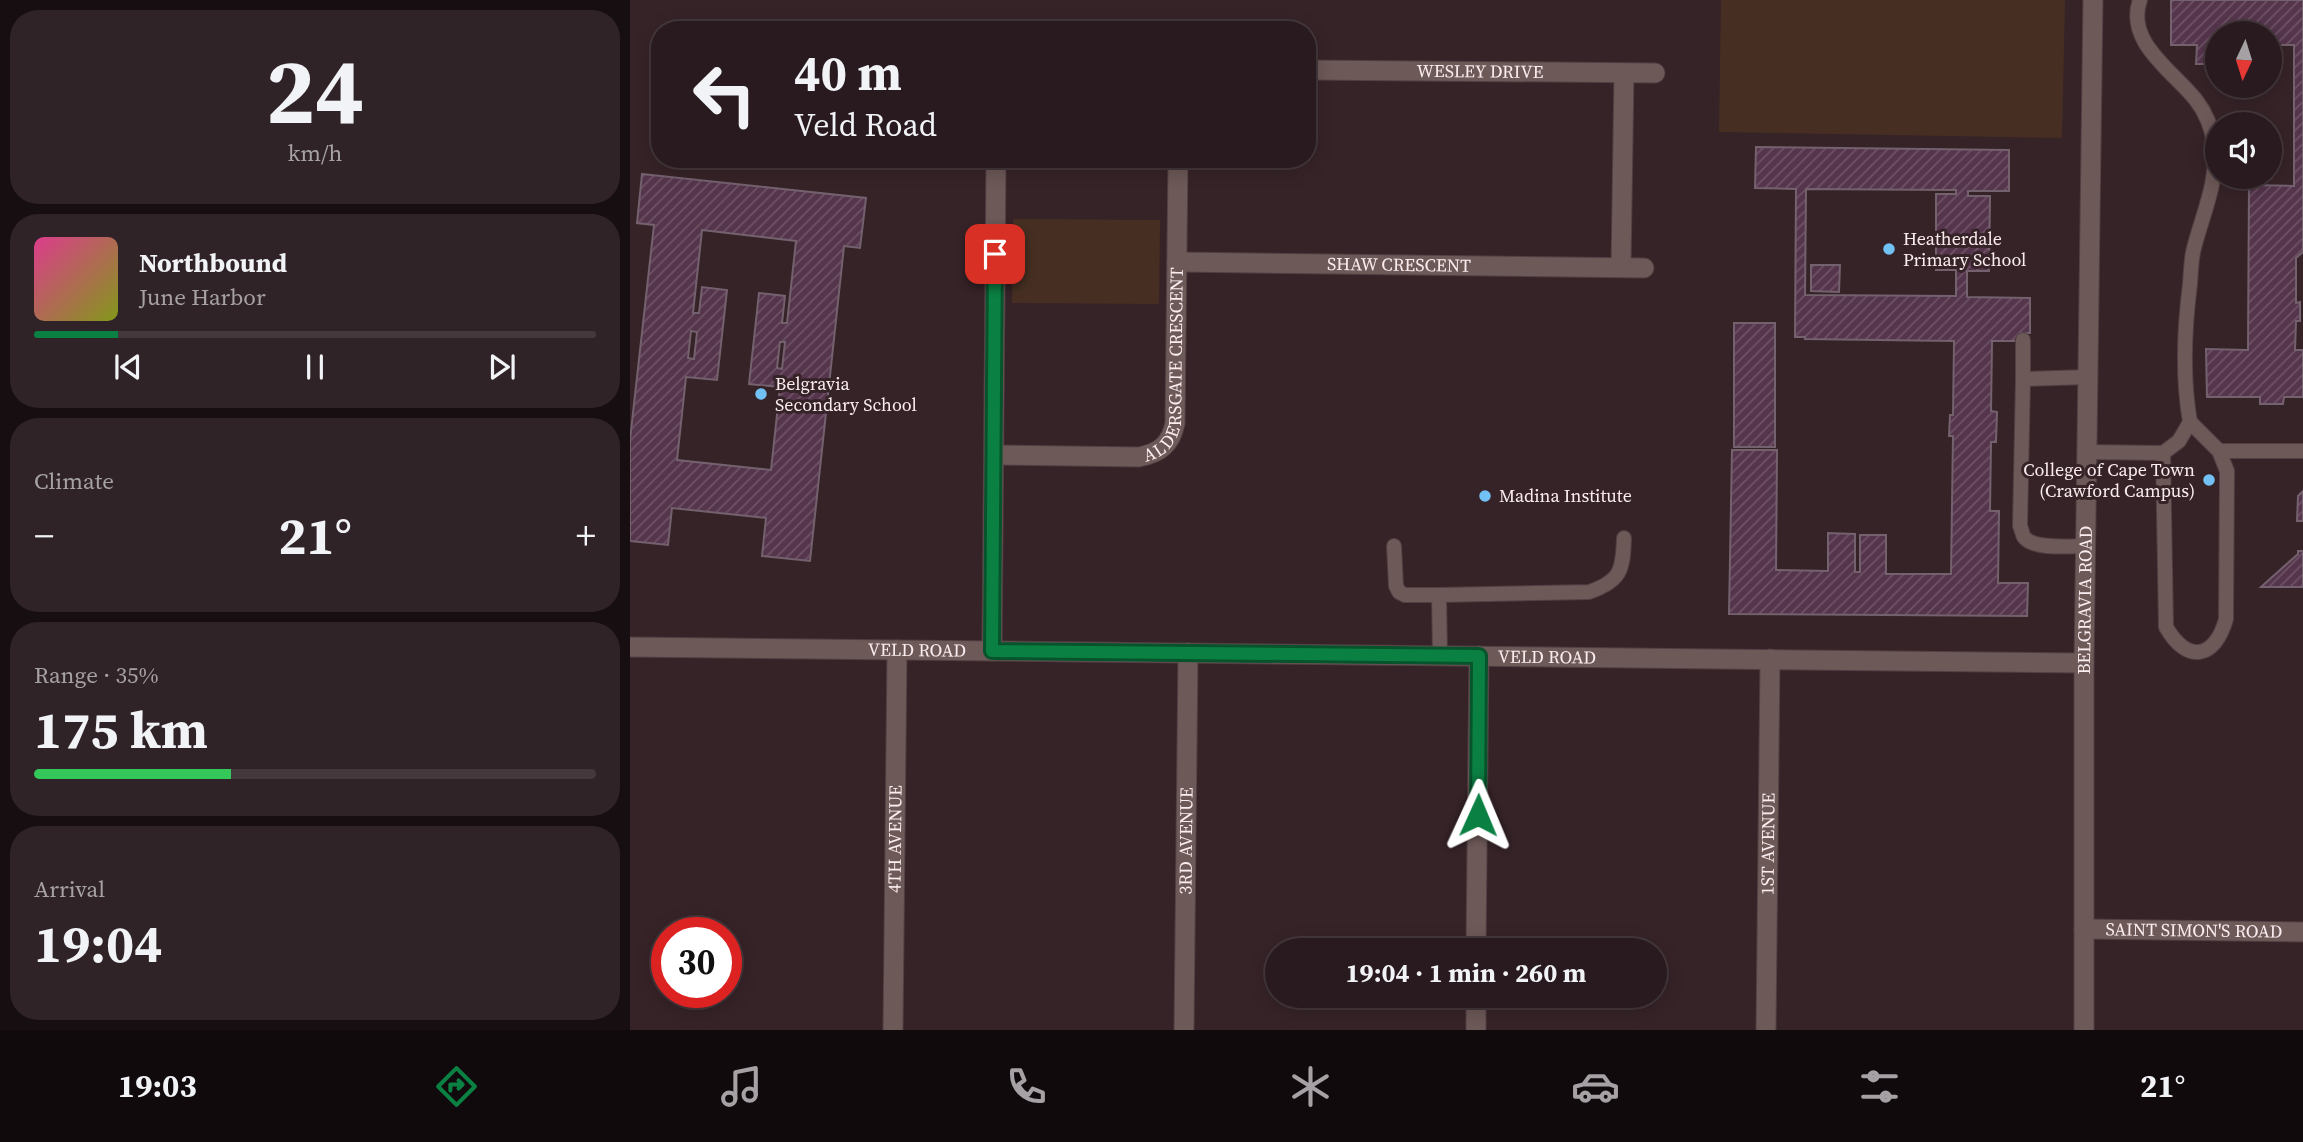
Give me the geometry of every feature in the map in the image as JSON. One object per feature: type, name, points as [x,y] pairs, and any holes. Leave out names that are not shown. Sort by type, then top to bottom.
[{"type":"street","name":"BELGRAVIA ROAD","points":[[2084,1030],[2084,663],[2093,0]]},
{"type":"street","name":"WESLEY DRIVE","points":[[1316,71],[1655,73]]},
{"type":"street","points":[[1621,267],[1624,73]]},
{"type":"street","points":[[992,651],[996,168]]},
{"type":"street","name":"ALDERSGATE CRESCENT","points":[[994,454],[1139,457],[1161,450],[1168,442],[1175,423],[1178,168]]},
{"type":"street","name":"SHAW CRESCENT","points":[[1177,262],[1644,268]]},
{"type":"street","name":"VELD ROAD","points":[[630,647],[2084,663]]},
{"type":"street","name":"4TH AVENUE","points":[[893,1030],[897,650]]},
{"type":"street","name":"3RD AVENUE","points":[[1184,1030],[1188,653]]},
{"type":"street","points":[[1476,938],[1479,656]]},
{"type":"street","name":"1ST AVENUE","points":[[1766,1030],[1770,659]]},
{"type":"street","name":"SAINT SIMON'S ROAD","points":[[2084,929],[2303,932]]},
{"type":"street","points":[[1476,1008],[1476,1030]]},
{"type":"lane","points":[[2140,0],[2136,21],[2144,42],[2197,102],[2212,130],[2216,157],[2212,191],[2194,249],[2184,328],[2185,391],[2190,422],[2219,451],[2228,471],[2226,619],[2221,637],[2209,649],[2192,652],[2175,644],[2166,627],[2163,453]]},
{"type":"lane","points":[[2023,340],[2020,526],[2024,537],[2039,545],[2087,546]]},
{"type":"lane","points":[[2023,379],[2089,377]]},
{"type":"lane","points":[[2088,452],[2163,453],[2179,441],[2190,422]]},
{"type":"lane","points":[[2219,451],[2303,452]]},
{"type":"lane","points":[[1394,545],[1396,586],[1399,592],[1405,595],[1589,592],[1607,586],[1618,576],[1623,562],[1624,538]]},
{"type":"lane","points":[[1439,595],[1440,656]]},
{"type":"shaded area","points":[[1721,0],[2065,0],[2062,138],[1719,132]]},
{"type":"shaded area","points":[[1013,219],[1160,220],[1159,304],[1012,303]]},
{"type":"building","points":[[2171,0],[2303,0],[2303,252],[2296,258],[2296,303],[2300,302],[2300,321],[2296,321],[2295,350],[2303,350],[2303,397],[2284,397],[2283,404],[2260,404],[2260,397],[2207,397],[2206,349],[2248,350],[2249,189],[2282,189],[2282,186],[2294,186],[2294,45],[2282,45],[2282,21],[2205,21],[2205,64],[2196,64],[2197,45],[2171,45]]},
{"type":"building","points":[[1756,147],[2009,150],[2009,191],[1968,191],[1968,196],[1990,196],[1989,271],[1967,271],[1967,297],[2030,298],[2030,333],[2020,333],[2020,341],[1992,341],[1991,411],[1997,412],[1996,442],[1991,442],[1990,511],[1999,511],[1998,583],[2028,583],[2027,616],[1729,614],[1732,450],[1777,450],[1776,570],[1828,571],[1828,533],[1855,534],[1855,572],[1860,572],[1860,535],[1886,535],[1886,574],[1951,574],[1953,436],[1949,436],[1950,415],[1953,415],[1954,341],[1795,337],[1796,189],[1755,188]],"holes":[[[1806,189],[1956,190],[1956,194],[1936,194],[1936,270],[1956,270],[1956,296],[1805,295]]]},
{"type":"building","points":[[642,174],[866,198],[860,248],[844,246],[810,561],[762,556],[766,518],[672,508],[668,545],[630,541],[630,440],[654,225],[637,223]],"holes":[[[702,230],[796,241],[787,323],[782,323],[785,296],[759,293],[749,384],[780,387],[771,470],[677,460],[686,377],[717,380],[727,290],[702,287],[699,313],[693,313]],[[691,331],[697,332],[694,359],[688,358]],[[780,342],[785,342],[782,369],[777,368]]]},
{"type":"building","points":[[1811,265],[1840,265],[1839,292],[1811,291]]},
{"type":"building","points":[[1734,323],[1775,323],[1775,447],[1734,447]]},
{"type":"building","points":[[2303,491],[2303,521],[2297,521],[2298,496]]},
{"type":"building","points":[[2298,551],[2303,551],[2303,587],[2261,587],[2298,554]]},
{"type":"place","name":"Heatherdale Primary School","points":[[1889,249]]},
{"type":"place","name":"Belgravia Secondary School","points":[[761,394]]},
{"type":"place","name":"College of Cape Town (Crawford Campus)","points":[[2209,480]]},
{"type":"place","name":"Madina Institute","points":[[1485,496]]},
{"type":"route","points":[[995,254],[992,651],[1479,656],[1478,815]]}]
